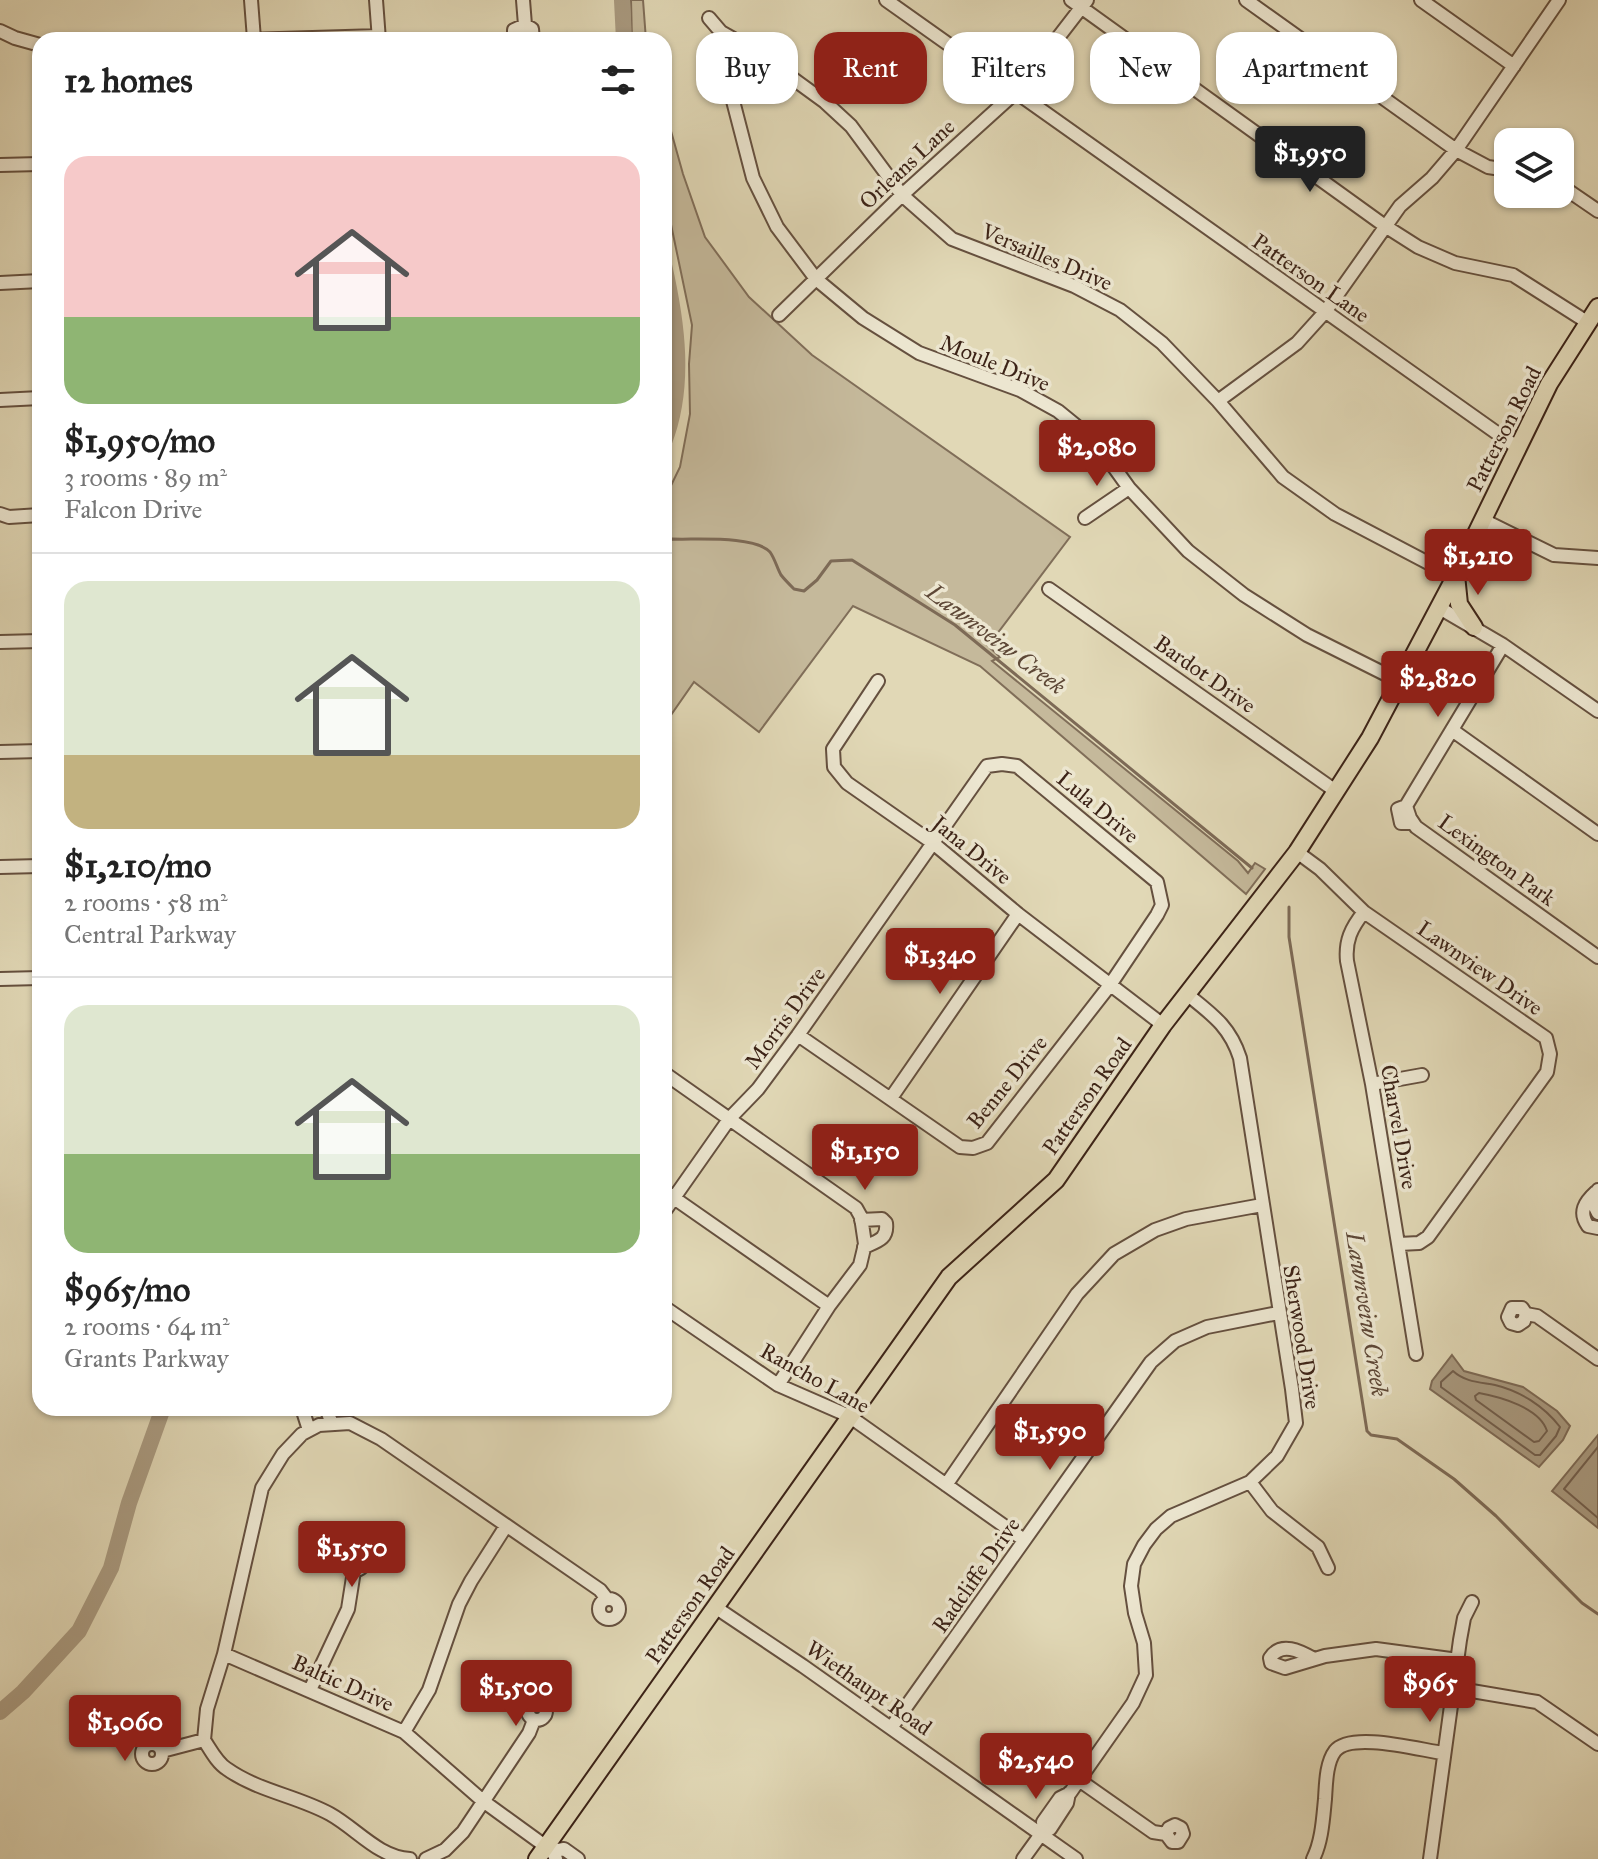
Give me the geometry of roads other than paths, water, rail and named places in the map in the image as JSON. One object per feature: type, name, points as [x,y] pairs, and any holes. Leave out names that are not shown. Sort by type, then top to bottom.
[{"type":"main road","name":"Patterson Road","points":[[548,1854],[715,1607],[949,1277],[1056,1180],[1163,1025],[1297,852],[1337,792],[1401,682],[1549,384],[1598,307]]},
{"type":"main road","points":[[1455,576],[1459,604],[1474,627]]},
{"type":"street","points":[[251,0],[253,32]]},
{"type":"street","points":[[376,0],[379,32]]},
{"type":"street","points":[[523,0],[525,25]]},
{"type":"street","name":"Patterson Lane","points":[[886,0],[943,40]]},
{"type":"street","points":[[1246,0],[1456,150],[1494,168]]},
{"type":"street","points":[[1421,0],[1514,66]]},
{"type":"street","points":[[1218,401],[1297,343],[1325,312],[1400,206],[1432,178],[1456,150],[1559,0]]},
{"type":"street","points":[[1080,3],[1418,247],[1455,263],[1513,275],[1587,322]]},
{"type":"street","name":"Orleans Lane","points":[[1059,32],[1080,3]]},
{"type":"street","name":"Versailles Drive","points":[[709,18],[721,32]]},
{"type":"street","points":[[514,32],[525,25]]},
{"type":"street","points":[[525,25],[532,32]]},
{"type":"street","points":[[0,31],[32,43]]},
{"type":"street","name":"Versailles Drive","points":[[798,82],[851,126],[902,195],[952,239],[1074,286],[1120,310],[1162,343],[1218,401],[1283,477],[1335,514],[1455,576]]},
{"type":"street","name":"Moule Drive","points":[[734,104],[753,178],[777,227],[816,279],[863,318],[919,353],[1020,390],[1058,411],[1096,442],[1129,488],[1188,551],[1244,595],[1307,635],[1401,682]]},
{"type":"street","name":"Orleans Lane","points":[[779,315],[902,195],[1003,104]]},
{"type":"street","name":"Patterson Lane","points":[[1033,104],[1518,448]]},
{"type":"street","points":[[0,165],[32,164]]},
{"type":"street","points":[[1574,195],[1598,211]]},
{"type":"street","points":[[0,283],[32,281]]},
{"type":"street","points":[[0,400],[32,398]]},
{"type":"street","points":[[1085,518],[1129,488]]},
{"type":"street","points":[[0,514],[9,517],[32,516]]},
{"type":"street","points":[[1483,520],[1554,555],[1598,558]]},
{"type":"street","name":"Bardot Drive","points":[[1049,589],[1337,792]]},
{"type":"street","points":[[1438,607],[1503,645],[1598,711]]},
{"type":"street","points":[[0,642],[32,641]]},
{"type":"street","points":[[1503,645],[1452,730],[1598,834]]},
{"type":"street","name":"Jana Drive","points":[[878,681],[833,749],[834,767],[847,783],[933,843],[1018,914],[1163,1025]]},
{"type":"street","name":"Lexington Park","points":[[1452,730],[1406,806],[1412,823],[1598,957]]},
{"type":"street","points":[[0,752],[32,751]]},
{"type":"street","name":"Lula Drive","points":[[933,843],[987,766],[1017,766],[1157,882],[1162,905],[1110,985]]},
{"type":"street","name":"Morris Drive","points":[[672,1191],[730,1118],[758,1089],[933,843]]},
{"type":"street","name":"Lawnview Drive","points":[[1297,852],[1320,869],[1364,912],[1546,1038],[1550,1054],[1547,1072],[1428,1237],[1419,1243],[1399,1244]]},
{"type":"street","points":[[0,867],[32,866]]},
{"type":"street","name":"Charvel Drive","points":[[1364,912],[1354,924],[1346,948],[1372,1084],[1416,1354]]},
{"type":"street","points":[[891,1098],[1018,914]]},
{"type":"street","points":[[0,979],[32,978]]},
{"type":"street","name":"Benne Drive","points":[[798,1035],[960,1147],[973,1148],[987,1143],[1110,985]]},
{"type":"street","name":"Sherwood Drive","points":[[1023,1859],[1042,1832],[1050,1829],[1067,1803],[1069,1793],[1133,1703],[1146,1675],[1144,1643],[1131,1586],[1134,1564],[1144,1545],[1171,1516],[1250,1482],[1277,1456],[1296,1423],[1240,1058],[1234,1038],[1217,1018],[1188,995]]},
{"type":"street","points":[[1372,1084],[1422,1075]]},
{"type":"street","points":[[672,1078],[856,1208],[861,1220],[864,1247],[855,1275],[829,1306],[778,1385]]},
{"type":"street","points":[[1597,1191],[1597,1210]]},
{"type":"street","points":[[1597,1191],[1585,1203],[1583,1214],[1588,1226],[1598,1228]]},
{"type":"street","points":[[672,1197],[829,1306]]},
{"type":"street","points":[[946,1485],[1077,1294],[1114,1254],[1155,1230],[1186,1219],[1262,1205]]},
{"type":"street","points":[[861,1220],[882,1219],[887,1231],[884,1238],[864,1247]]},
{"type":"street","name":"Rancho Lane","points":[[672,1312],[778,1385],[849,1416],[1024,1540]]},
{"type":"street","name":"Radcliffe Drive","points":[[891,1728],[1151,1362],[1175,1341],[1207,1327],[1278,1313]]},
{"type":"street","points":[[1526,1314],[1537,1316],[1598,1359]]},
{"type":"street","points":[[305,1416],[309,1430]]},
{"type":"street","points":[[329,1416],[332,1424]]},
{"type":"street","points":[[410,1859],[398,1858],[378,1849],[329,1813],[258,1786],[224,1768],[204,1740],[207,1709],[224,1654],[262,1488],[283,1454],[319,1425],[350,1423],[381,1439],[600,1590],[607,1599]]},
{"type":"street","points":[[1250,1482],[1272,1511],[1318,1547],[1328,1568]]},
{"type":"street","points":[[404,1732],[429,1690],[459,1604],[506,1526]]},
{"type":"street","points":[[310,1690],[348,1609],[354,1571]]},
{"type":"street","points":[[1430,1859],[1464,1618],[1472,1602]]},
{"type":"street","name":"Wiethaupt Road","points":[[715,1607],[1042,1832],[1076,1859]]},
{"type":"street","points":[[1314,1659],[1350,1651],[1389,1649],[1458,1660]]},
{"type":"street","name":"Baltic Drive","points":[[224,1654],[404,1732],[548,1854],[564,1849],[578,1859]]},
{"type":"street","points":[[1454,1688],[1537,1702],[1598,1744]]},
{"type":"street","points":[[426,1859],[445,1850],[463,1832],[529,1733],[534,1720]]},
{"type":"street","points":[[162,1751],[204,1740]]},
{"type":"street","points":[[1313,1859],[1320,1839],[1329,1766],[1339,1747],[1363,1741],[1443,1753]]},
{"type":"street","points":[[1079,1780],[1153,1832],[1166,1834]]},
{"type":"water","points":[[1452,1355],[1464,1371],[1523,1387],[1557,1411],[1570,1426],[1563,1440],[1539,1467],[1430,1389],[1432,1381]]},
{"type":"water","points":[[1598,1435],[1598,1528],[1552,1491]]},
{"type":"waterway","points":[[622,0],[624,32]]},
{"type":"waterway","points":[[672,304],[677,354],[672,416]]},
{"type":"waterway","name":"Lawnveiw Creek","points":[[672,539],[738,541],[762,547],[770,552],[784,579],[794,589],[804,591],[831,561],[852,560],[955,625],[1252,868]]},
{"type":"waterway","name":"Lawnveiw Creek","points":[[1289,907],[1289,937],[1367,1431],[1371,1435],[1397,1439],[1454,1479],[1496,1516],[1582,1603],[1598,1614]]},
{"type":"waterway","points":[[0,1712],[23,1692],[79,1631],[111,1568],[129,1503],[160,1416]]}]
